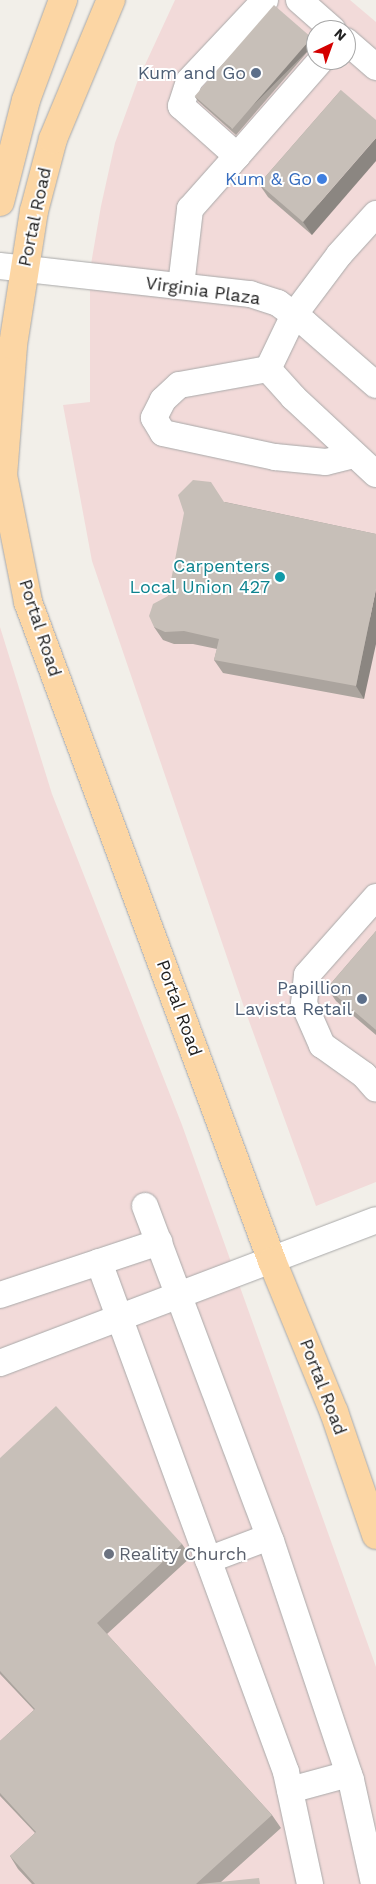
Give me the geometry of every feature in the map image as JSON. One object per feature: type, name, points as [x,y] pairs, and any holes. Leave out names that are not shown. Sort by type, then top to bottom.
[{"type":"main road","name":"Portal Road","points":[[0,202],[26,100],[63,0]]},
{"type":"main road","name":"Portal Road","points":[[111,0],[52,139],[34,210],[12,267],[13,346],[2,468],[28,602],[272,1261],[334,1412],[376,1534]]},
{"type":"street","points":[[237,156],[181,106],[189,81],[265,0]]},
{"type":"street","points":[[299,0],[322,20]]},
{"type":"street","points":[[356,50],[376,67]]},
{"type":"street","points":[[181,286],[190,209],[312,70]]},
{"type":"street","points":[[268,369],[294,315],[339,255],[376,214]]},
{"type":"street","name":"Virginia Plaza","points":[[12,267],[250,294],[278,303],[376,385]]},
{"type":"street","points":[[268,369],[354,455],[376,474]]},
{"type":"street","points":[[268,369],[179,386],[163,400],[154,418],[163,433],[275,457],[326,462],[354,455]]},
{"type":"street","points":[[376,897],[307,975],[304,1004],[322,1045],[364,1075],[376,1089]]},
{"type":"street","points":[[145,1206],[181,1295],[269,1537],[349,1774],[374,1884]]},
{"type":"street","points":[[0,1363],[376,1220]]},
{"type":"street","points":[[0,1295],[159,1242]]},
{"type":"street","points":[[99,1262],[286,1772],[310,1884]]},
{"type":"street","points":[[208,1560],[269,1537]]},
{"type":"street","points":[[290,1790],[349,1774]]},
{"type":"shaded area","points":[[175,0],[350,0],[376,22],[376,1182],[316,1206],[245,1010],[92,561],[63,405],[90,402],[90,270],[101,206],[115,143],[138,80]]},
{"type":"shaded area","points":[[0,627],[52,794],[182,1125],[376,1667],[376,1884],[0,1884]]},
{"type":"building","name":"Kum and Go","points":[[274,5],[306,33],[306,44],[232,129],[195,96]]},
{"type":"building","name":"Kum & Go","points":[[341,90],[376,120],[376,138],[303,222],[259,184]]},
{"type":"building","name":"Carpenters Local Union 427","points":[[193,480],[211,482],[224,502],[376,534],[376,589],[356,686],[214,660],[219,639],[184,631],[165,632],[154,627],[149,616],[153,604],[168,596],[184,513],[178,495]]},
{"type":"building","points":[[376,931],[376,1030],[327,988]]},
{"type":"building","points":[[56,1406],[182,1544],[97,1623],[272,1815],[196,1884],[35,1884],[10,1856],[36,1832],[0,1793],[0,1741],[35,1709],[0,1671],[0,1458]]},
{"type":"building","points":[[259,1878],[260,1884],[200,1884]]},
{"type":"place","name":"Kum and Go","points":[[256,73]]},
{"type":"place","name":"Kum & Go","points":[[322,179]]},
{"type":"place","name":"Carpenters Local Union 427","points":[[280,577]]},
{"type":"place","name":"Papillion Lavista Retail","points":[[362,999]]},
{"type":"place","name":"Reality Church","points":[[109,1554]]}]
